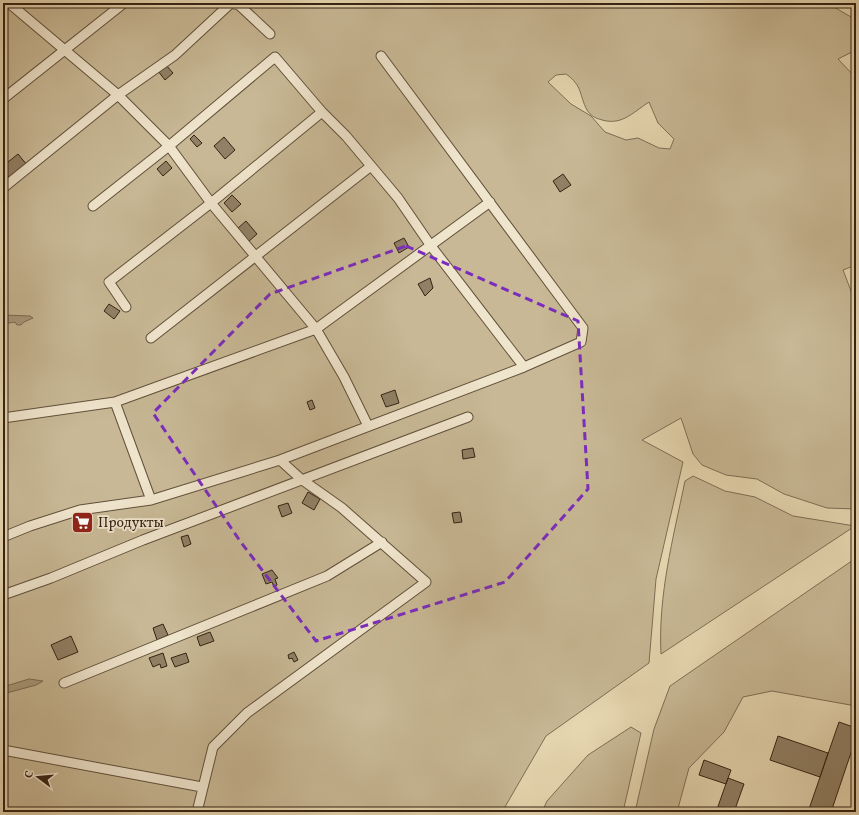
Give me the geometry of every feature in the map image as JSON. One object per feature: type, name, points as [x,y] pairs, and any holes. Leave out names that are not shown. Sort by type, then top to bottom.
[{"type":"street","points":[[3,99],[124,3]]},
{"type":"street","points":[[3,188],[118,95],[175,55],[230,3],[239,5],[270,34]]},
{"type":"street","points":[[9,4],[118,95],[169,146],[211,203],[316,329],[344,377],[368,426]]},
{"type":"street","points":[[3,537],[30,526],[80,510],[151,500],[280,460],[524,366],[581,342],[583,328],[381,56]]},
{"type":"street","points":[[94,206],[169,146],[275,57],[322,112],[346,136],[398,198],[431,246],[524,366]]},
{"type":"street","points":[[126,307],[109,282],[211,203],[322,112]]},
{"type":"street","points":[[151,338],[255,255],[371,166]]},
{"type":"street","points":[[3,418],[115,402],[316,329],[490,202]]},
{"type":"street","points":[[115,402],[151,500]]},
{"type":"street","points":[[3,595],[51,578],[143,540],[301,479],[468,417]]},
{"type":"street","points":[[196,812],[212,747],[247,713],[426,582],[342,508],[301,479],[280,460]]},
{"type":"street","points":[[64,683],[327,576],[382,542]]},
{"type":"street","points":[[3,750],[202,787]]},
{"type":"highlighted area","points":[[406,246],[578,321],[588,489],[505,582],[316,641],[240,541],[153,413],[270,294]]},
{"type":"shaded area","points":[[3,3],[835,3],[834,7],[856,20],[856,50],[838,59],[856,78],[856,265],[843,270],[856,304],[856,509],[827,508],[784,494],[757,479],[726,475],[702,465],[693,454],[681,418],[642,440],[683,462],[656,579],[649,663],[546,736],[502,812],[3,812]],"holes":[[[566,74],[578,87],[587,110],[597,119],[607,121],[620,120],[626,118],[649,102],[658,123],[674,139],[670,149],[659,148],[638,138],[626,140],[605,132],[591,116],[571,104],[548,82],[556,75]]]},
{"type":"shaded area","points":[[3,315],[30,316],[33,318],[21,325],[17,325],[15,322],[3,324]]},
{"type":"shaded area","points":[[693,476],[725,491],[755,497],[793,516],[855,526],[661,654],[662,610],[667,567],[685,481]]},
{"type":"shaded area","points":[[856,558],[856,706],[772,691],[743,697],[724,732],[689,768],[677,812],[635,812],[654,729],[670,686]]},
{"type":"shaded area","points":[[29,679],[43,681],[36,685],[3,694],[3,687]]},
{"type":"shaded area","points":[[631,727],[641,733],[623,812],[542,812],[547,801],[588,755]]},
{"type":"building","points":[[166,65],[173,73],[165,80],[158,71]]},
{"type":"building","points":[[194,135],[202,143],[197,147],[190,139]]},
{"type":"building","points":[[224,137],[235,150],[225,159],[214,146]]},
{"type":"building","points":[[18,154],[27,165],[10,178],[3,170],[3,166]]},
{"type":"building","points":[[166,161],[172,168],[163,176],[157,169]]},
{"type":"building","points":[[563,174],[571,185],[560,192],[553,181]]},
{"type":"building","points":[[232,195],[241,204],[232,212],[224,203]]},
{"type":"building","points":[[246,221],[257,234],[248,242],[237,229]]},
{"type":"building","points":[[404,238],[409,247],[399,253],[394,243]]},
{"type":"building","points":[[430,278],[433,288],[425,296],[418,284]]},
{"type":"building","points":[[109,304],[120,311],[114,319],[104,311]]},
{"type":"building","points":[[395,390],[399,403],[386,407],[381,395]]},
{"type":"building","points":[[312,400],[315,408],[310,410],[307,402]]},
{"type":"building","points":[[473,448],[475,457],[463,459],[462,450]]},
{"type":"building","points":[[308,492],[320,499],[314,510],[302,503]]},
{"type":"building","points":[[288,503],[292,513],[282,517],[278,506]]},
{"type":"building","points":[[460,512],[462,522],[454,523],[452,513]]},
{"type":"building","points":[[188,535],[191,544],[184,547],[181,537]]},
{"type":"building","points":[[272,570],[278,578],[275,579],[277,585],[274,587],[272,582],[266,584],[262,574]]},
{"type":"building","points":[[163,624],[168,635],[157,640],[153,628]]},
{"type":"building","points":[[210,632],[214,641],[200,646],[197,637]]},
{"type":"building","points":[[71,636],[78,652],[58,660],[51,645]]},
{"type":"building","points":[[294,652],[298,660],[294,662],[292,658],[289,659],[288,655]]},
{"type":"building","points":[[163,653],[167,666],[161,668],[160,664],[153,667],[149,658]]},
{"type":"building","points":[[186,653],[189,662],[175,667],[171,658]]},
{"type":"building","points":[[839,722],[856,728],[856,738],[831,812],[808,812]]},
{"type":"building","points":[[778,736],[828,753],[820,777],[770,760]]},
{"type":"building","points":[[704,760],[731,770],[726,784],[699,775]]},
{"type":"building","points":[[728,778],[744,784],[734,812],[716,812]]},
{"type":"place","name":"Продукты","points":[[83,522]]}]
